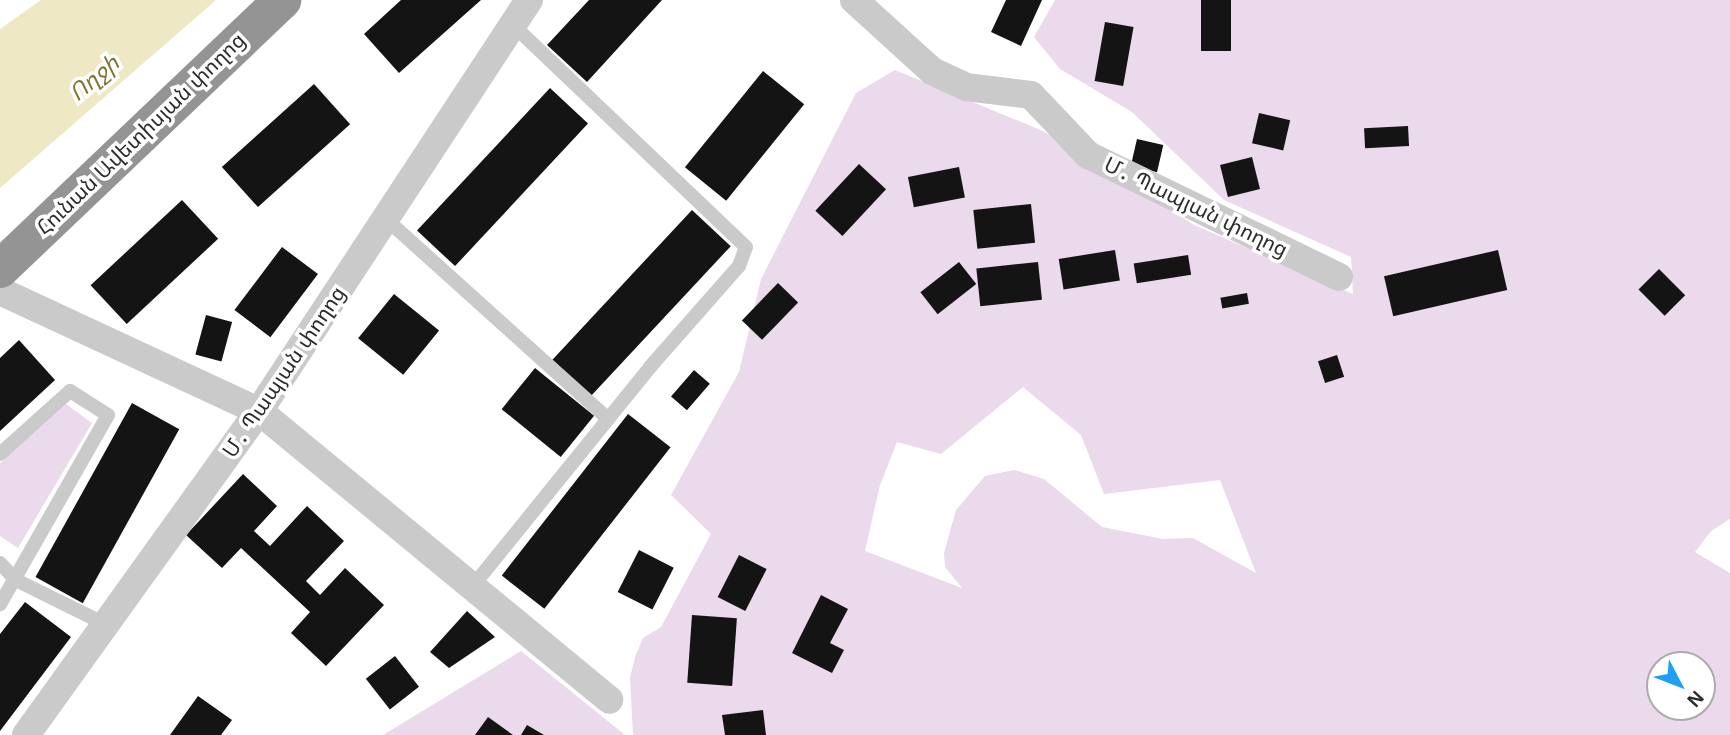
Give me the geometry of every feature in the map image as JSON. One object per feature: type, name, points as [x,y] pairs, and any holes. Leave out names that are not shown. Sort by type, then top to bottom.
[{"type":"highway","name":"Հունան Ավետիսյան փողոց","points":[[0,269],[282,0]]},
{"type":"street","name":"Մ․ Պապյան փողոց","points":[[26,735],[259,411],[529,0]]},
{"type":"street","name":"Մ․ Պապյան փողոց","points":[[854,0],[932,71],[966,87],[1031,95],[1077,138],[1088,155],[1339,277]]},
{"type":"street","points":[[0,291],[259,411],[609,700]]},
{"type":"lane","points":[[472,587],[608,419],[739,266],[746,247],[513,25]]},
{"type":"lane","points":[[386,219],[608,419]]},
{"type":"lane","points":[[0,454],[70,391],[108,415],[0,604]]},
{"type":"lane","points":[[0,563],[16,580],[105,624]]},
{"type":"shaded area","points":[[1055,0],[1730,0],[1730,519],[1711,531],[1695,552],[1730,573],[1730,735],[633,735],[630,678],[635,657],[643,638],[661,627],[711,534],[671,495],[739,372],[761,279],[856,93],[895,70],[1043,131],[1194,225],[1353,294],[1351,257],[1224,200],[1132,112],[1060,69],[1034,37]],"holes":[[[1023,387],[1081,435],[1104,494],[1220,480],[1256,573],[1193,538],[1163,539],[1102,527],[1044,479],[1014,470],[985,476],[956,510],[944,553],[945,567],[962,588],[865,551],[880,485],[897,442],[941,454]]]},
{"type":"shaded area","points":[[66,404],[92,423],[18,548],[0,536],[0,463]]},
{"type":"shaded area","points":[[521,651],[625,735],[383,735]]},
{"type":"water","name":"Ողջի","points":[[41,0],[216,0],[0,188],[0,29]]},
{"type":"building","points":[[401,0],[481,0],[399,73],[364,34]]},
{"type":"building","points":[[589,0],[662,0],[587,82],[547,45]]},
{"type":"building","points":[[1006,0],[1042,0],[1021,46],[991,32]]},
{"type":"building","points":[[1201,0],[1231,0],[1231,51],[1201,51]]},
{"type":"building","points":[[1105,22],[1134,27],[1123,86],[1095,81]]},
{"type":"building","points":[[763,71],[804,104],[726,201],[685,167]]},
{"type":"building","points":[[314,84],[350,124],[258,207],[222,167]]},
{"type":"building","points":[[550,88],[588,123],[455,266],[417,231]]},
{"type":"building","points":[[1259,113],[1290,120],[1283,150],[1252,143]]},
{"type":"building","points":[[1408,126],[1409,146],[1365,148],[1364,128]]},
{"type":"building","points":[[1137,139],[1163,145],[1157,172],[1131,166]]},
{"type":"building","points":[[1252,157],[1260,189],[1228,197],[1220,165]]},
{"type":"building","points":[[859,164],[886,189],[842,236],[815,211]]},
{"type":"building","points":[[959,167],[965,197],[914,207],[908,177]]},
{"type":"building","points":[[182,200],[218,239],[127,324],[91,285]]},
{"type":"building","points":[[1031,204],[1035,243],[977,249],[973,210]]},
{"type":"building","points":[[692,210],[731,246],[591,396],[552,360]]},
{"type":"building","points":[[282,247],[318,274],[270,337],[234,310]]},
{"type":"building","points":[[1115,250],[1120,281],[1064,290],[1059,259]]},
{"type":"building","points":[[1498,250],[1507,290],[1393,316],[1384,276]]},
{"type":"building","points":[[1188,255],[1191,275],[1137,283],[1134,264]]},
{"type":"building","points":[[959,262],[976,284],[938,314],[920,292]]},
{"type":"building","points":[[1038,262],[1042,300],[980,306],[976,268]]},
{"type":"building","points":[[1659,269],[1685,295],[1665,316],[1638,290]]},
{"type":"building","points":[[778,283],[798,302],[762,340],[742,320]]},
{"type":"building","points":[[1247,293],[1249,304],[1222,309],[1220,298]]},
{"type":"building","points":[[394,294],[439,331],[403,375],[358,338]]},
{"type":"building","points":[[206,315],[232,322],[221,362],[195,355]]},
{"type":"building","points":[[19,340],[55,380],[0,431],[0,358]]},
{"type":"building","points":[[1337,355],[1344,377],[1325,383],[1318,361]]},
{"type":"building","points":[[535,368],[594,416],[561,457],[502,409]]},
{"type":"building","points":[[694,370],[710,384],[687,410],[671,396]]},
{"type":"building","points":[[132,403],[179,429],[83,603],[36,577]]},
{"type":"building","points":[[628,414],[671,447],[544,609],[502,576]]},
{"type":"building","points":[[243,474],[277,506],[254,531],[270,546],[307,506],[344,541],[306,581],[320,595],[345,568],[384,605],[326,666],[291,633],[310,612],[241,548],[222,568],[186,535]]},
{"type":"building","points":[[639,550],[674,568],[652,610],[618,592]]},
{"type":"building","points":[[739,555],[767,569],[745,611],[718,597]]},
{"type":"building","points":[[821,595],[848,609],[830,643],[844,650],[832,673],[792,653]]},
{"type":"building","points":[[25,602],[71,637],[0,731],[0,634]]},
{"type":"building","points":[[467,611],[495,637],[449,668],[430,652]]},
{"type":"building","points":[[692,615],[737,618],[732,686],[687,683]]},
{"type":"building","points":[[395,656],[419,687],[390,710],[366,679]]},
{"type":"building","points":[[198,696],[232,720],[221,735],[170,735]]},
{"type":"building","points":[[763,710],[766,735],[725,735],[722,715]]},
{"type":"building","points":[[488,717],[513,735],[475,735]]},
{"type":"building","points":[[527,725],[544,735],[521,735]]}]
